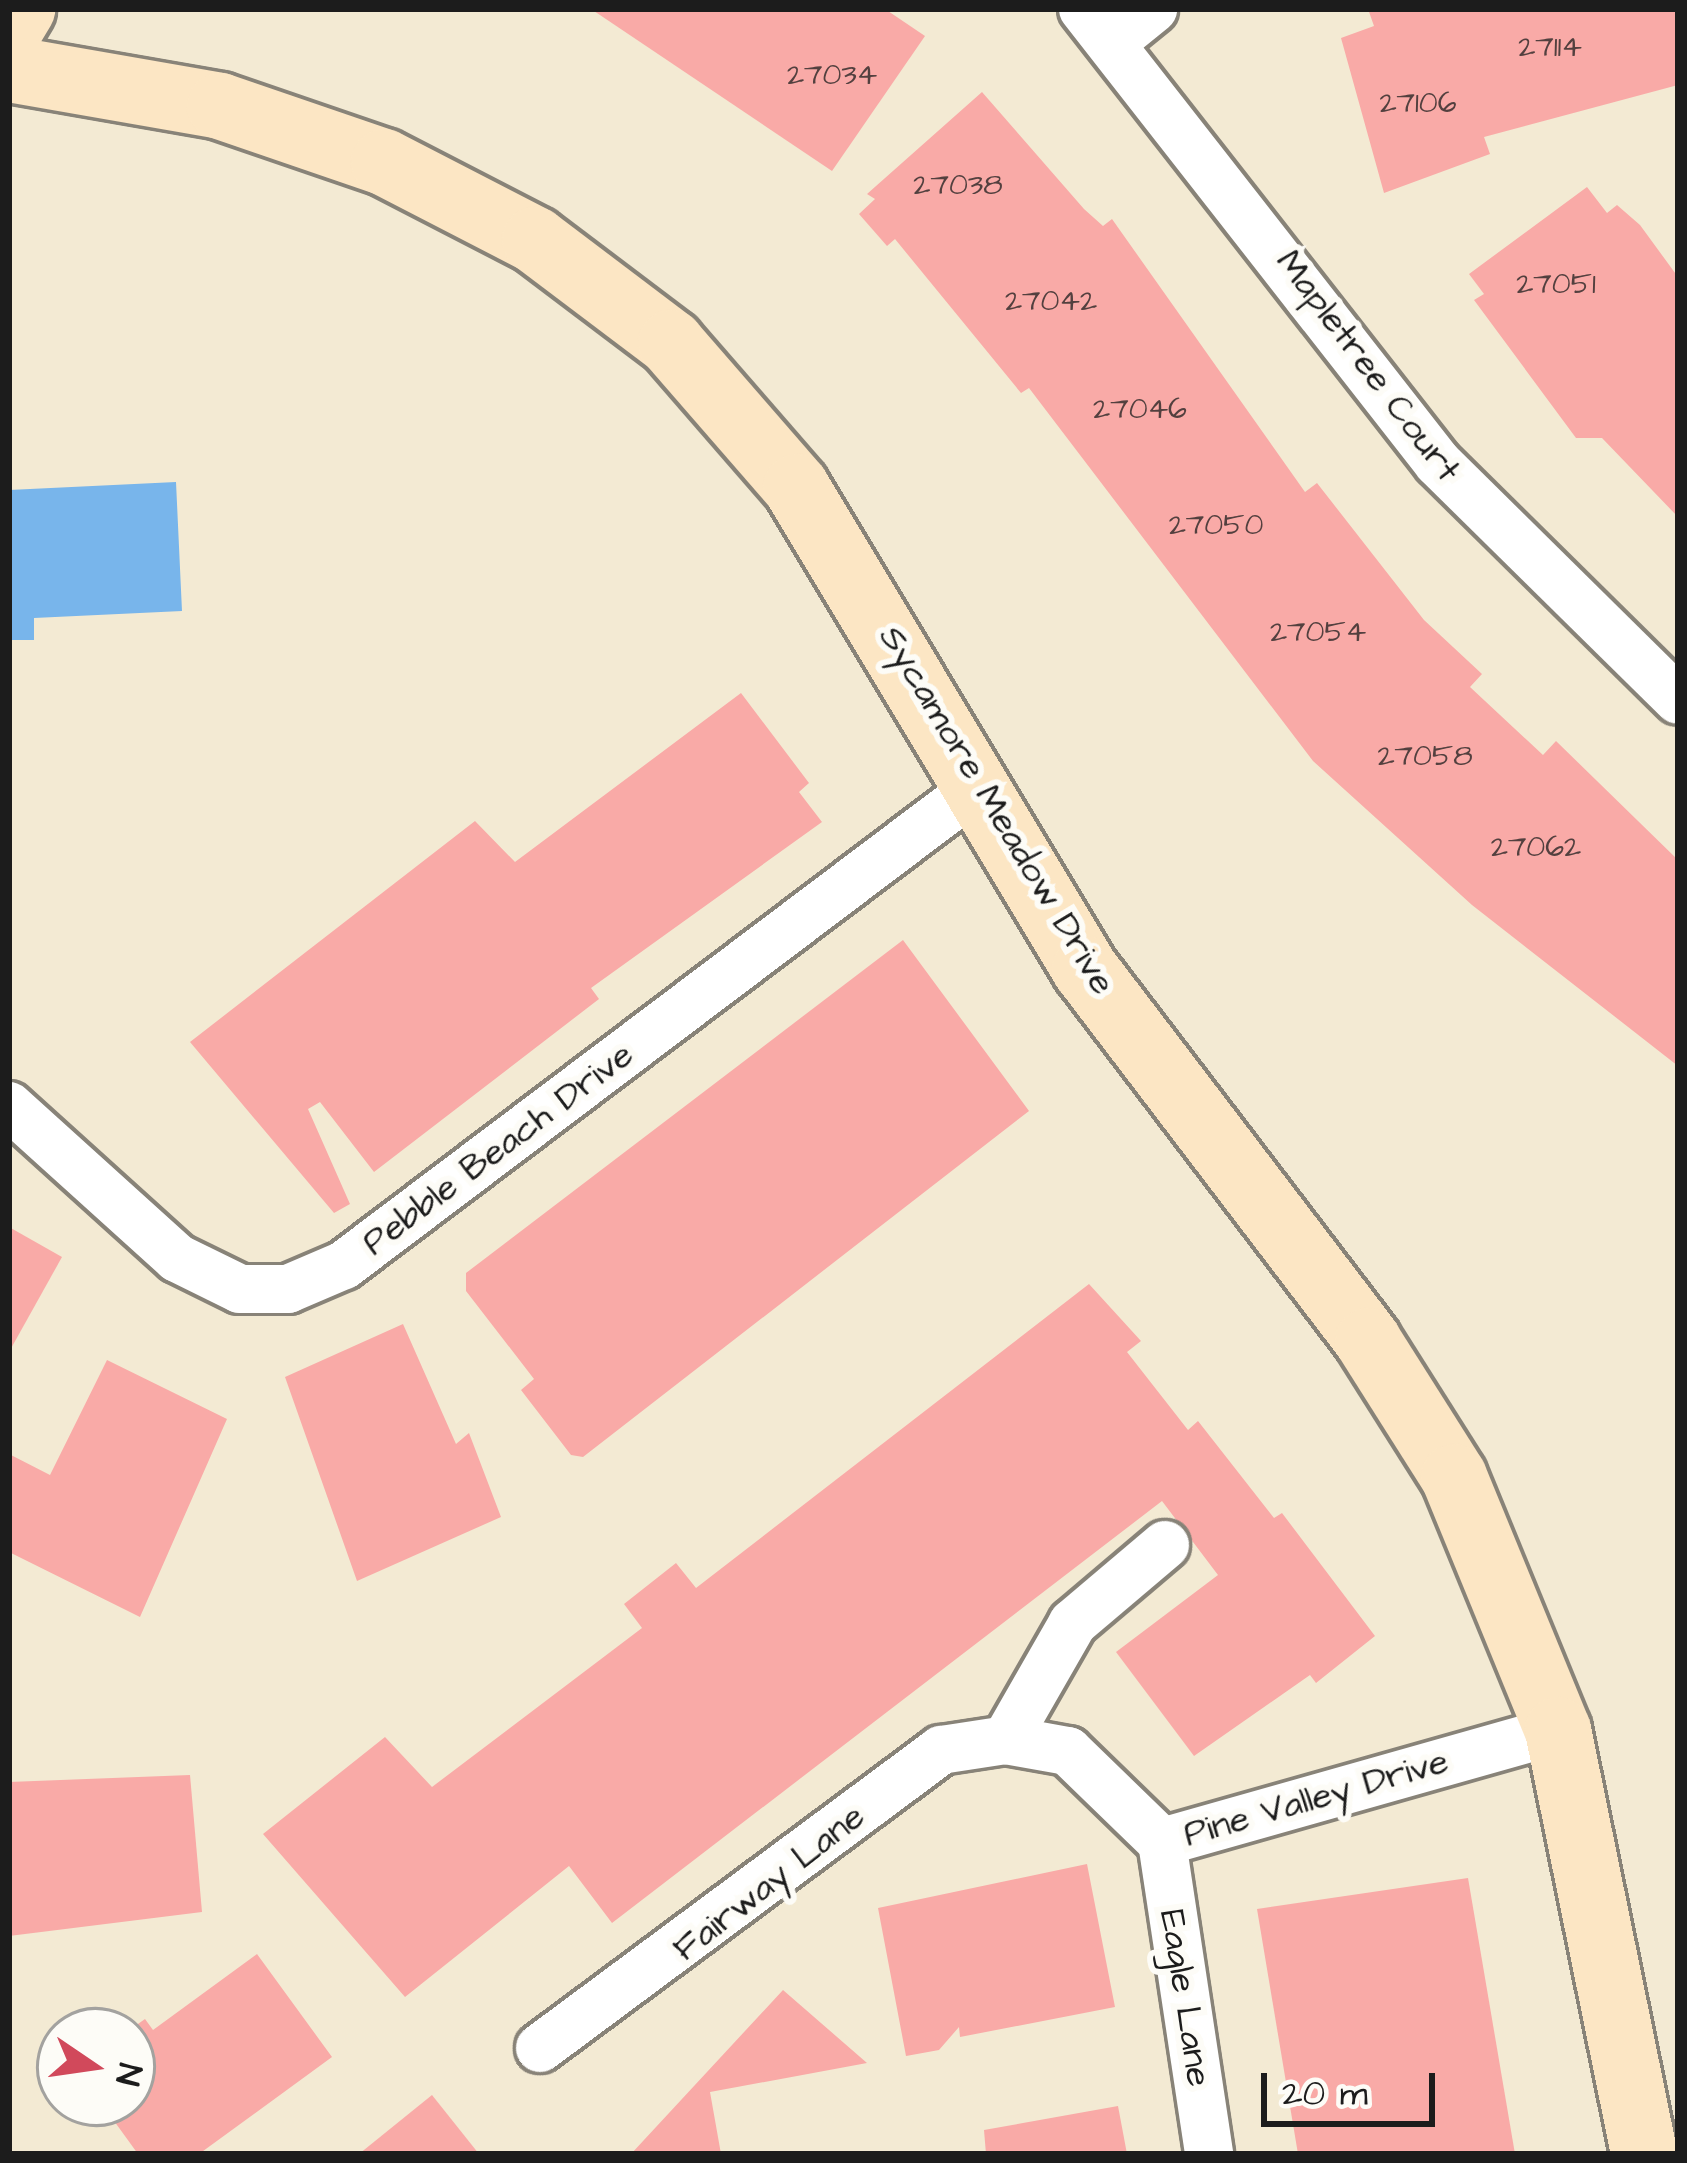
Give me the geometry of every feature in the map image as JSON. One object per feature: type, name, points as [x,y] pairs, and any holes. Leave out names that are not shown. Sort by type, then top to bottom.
[{"type":"street","points":[[9,31],[22,9]]},
{"type":"street","name":"Mapletree Court","points":[[1117,19],[1438,463],[1678,700]]},
{"type":"street","name":"Sycamore Meadow Drive","points":[[9,69],[220,106],[384,162],[535,240],[670,343],[796,487],[895,636],[976,788],[1085,969],[1368,1341],[1454,1477],[1558,1730],[1644,2154]]},
{"type":"street","name":"Pebble Beach Drive","points":[[9,1106],[177,1258],[240,1289],[289,1289],[344,1265],[976,788]]},
{"type":"street","points":[[1006,1740],[1073,1623],[1165,1545]]},
{"type":"street","name":"Pine Valley Drive","points":[[1006,1740],[1068,1751],[1162,1842],[1558,1730]]},
{"type":"street","name":"Fairway Lane","points":[[540,2048],[941,1750],[1006,1740]]},
{"type":"street","name":"Eagle Lane","points":[[1162,1842],[1210,2154]]},
{"type":"water","points":[[176,482],[182,611],[34,618],[34,640],[9,640],[9,490]]},
{"type":"building","points":[[591,9],[885,9],[925,36],[832,171]]},
{"type":"building","points":[[1368,9],[1678,9],[1678,85],[1484,137],[1490,154],[1384,193],[1341,38],[1374,26]]},
{"type":"building","points":[[982,92],[1084,209],[1103,226],[1112,219],[1305,492],[1317,483],[1424,620],[1482,674],[1470,687],[1543,755],[1556,741],[1678,860],[1678,1066],[1472,905],[1313,761],[1029,388],[1021,393],[895,239],[887,246],[859,214],[875,199],[867,194]]},
{"type":"building","points":[[1587,187],[1607,213],[1617,205],[1640,225],[1678,277],[1678,517],[1602,438],[1576,438],[1474,300],[1484,294],[1469,274]]},
{"type":"building","points":[[741,693],[809,783],[799,792],[822,822],[591,988],[599,999],[374,1172],[320,1102],[308,1109],[350,1204],[334,1213],[190,1042],[475,821],[515,862]]},
{"type":"building","points":[[903,940],[1029,1111],[583,1457],[571,1455],[521,1390],[534,1379],[466,1291],[466,1273]]},
{"type":"building","points":[[9,1227],[62,1257],[9,1352]]},
{"type":"building","points":[[1089,1284],[1141,1341],[1127,1352],[1188,1430],[1198,1421],[1274,1518],[1282,1513],[1375,1636],[1316,1683],[1310,1675],[1194,1756],[1116,1652],[1218,1575],[1162,1501],[612,1923],[569,1866],[405,1997],[263,1834],[385,1737],[432,1787],[642,1628],[624,1604],[676,1563],[696,1588]]},
{"type":"building","points":[[403,1324],[456,1444],[469,1433],[501,1517],[357,1581],[285,1377]]},
{"type":"building","points":[[107,1360],[227,1419],[140,1617],[9,1552],[9,1454],[50,1475]]},
{"type":"building","points":[[190,1775],[202,1912],[9,1936],[9,1782]]},
{"type":"building","points":[[1087,1864],[1115,2007],[960,2037],[959,2027],[939,2050],[906,2056],[878,1908]]},
{"type":"building","points":[[1468,1878],[1515,2154],[1298,2154],[1257,1909]]},
{"type":"building","points":[[257,1954],[332,2057],[199,2154],[138,2154],[118,2127],[156,2127],[156,2028]]},
{"type":"building","points":[[783,1990],[867,2063],[710,2092],[721,2154],[631,2154]]},
{"type":"building","points":[[432,2095],[479,2154],[359,2154]]},
{"type":"building","points":[[1118,2106],[1127,2154],[986,2154],[984,2130]]}]
